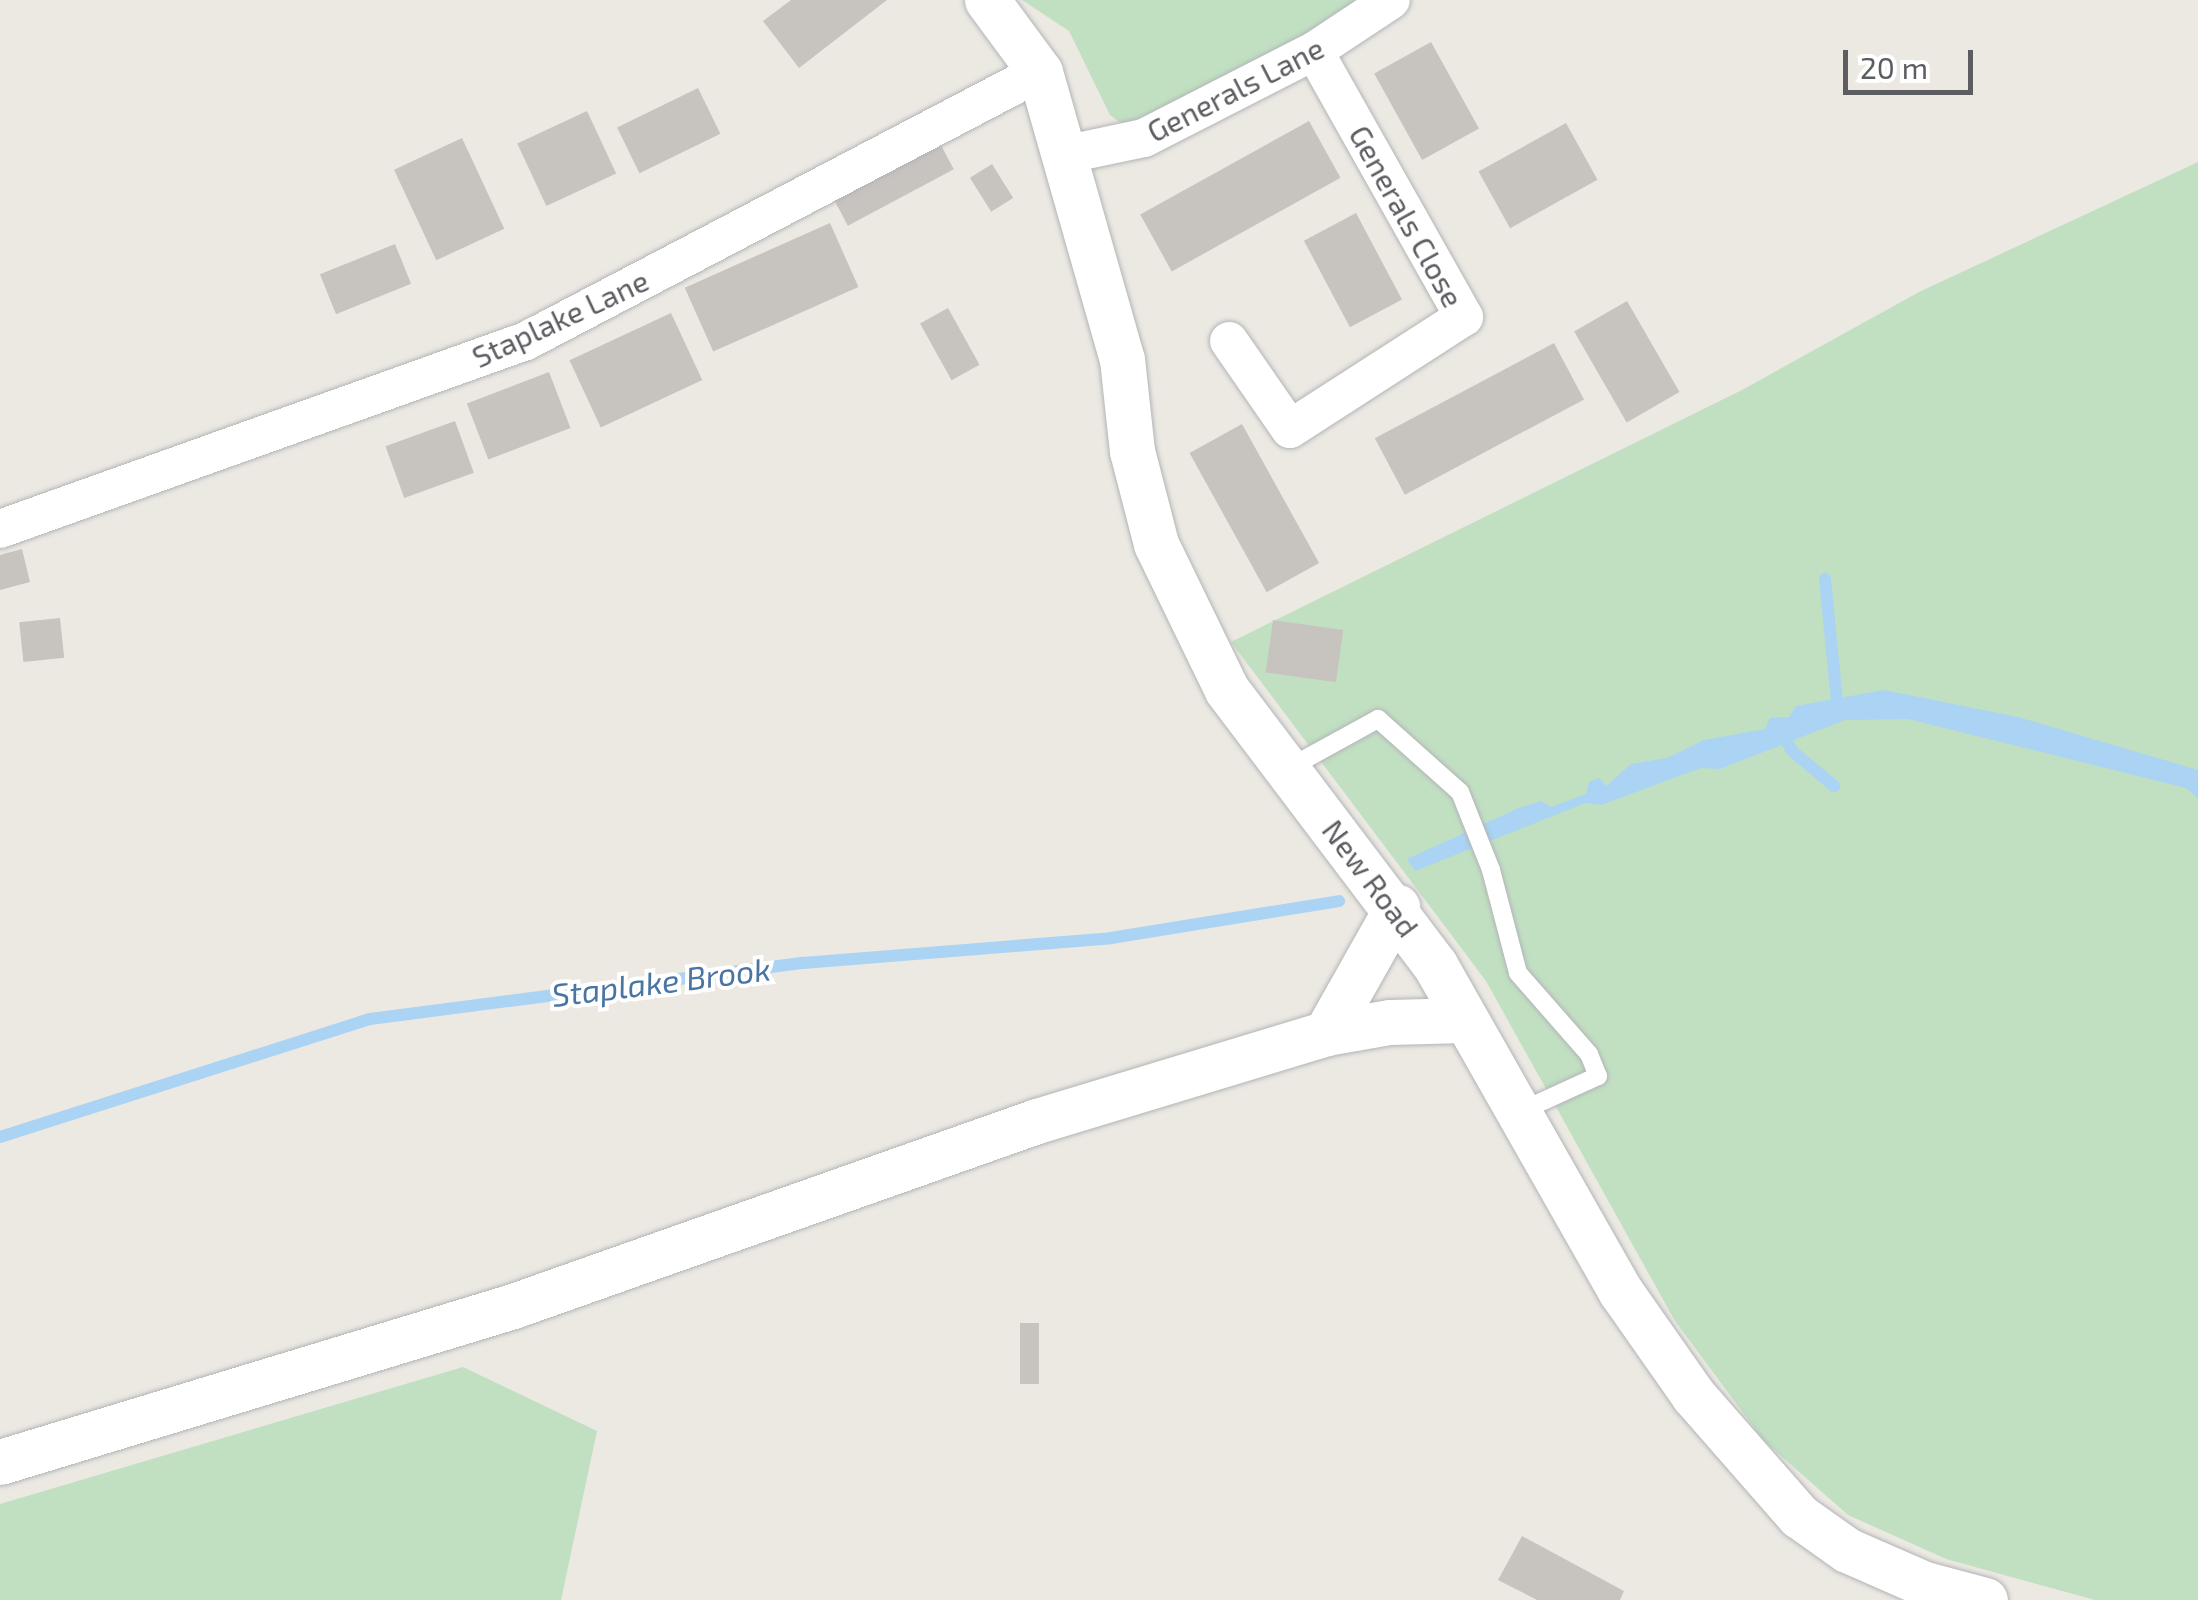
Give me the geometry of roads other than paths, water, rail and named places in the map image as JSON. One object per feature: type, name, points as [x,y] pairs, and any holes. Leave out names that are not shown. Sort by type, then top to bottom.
[{"type":"street","name":"New Road","points":[[987,0],[1040,72],[1068,154],[1122,359],[1132,451],[1156,544],[1226,690],[1396,907],[1621,1292],[1693,1395],[1762,1478],[1848,1550],[1924,1584],[1985,1600]]},
{"type":"street","name":"Generals Lane","points":[[1068,154],[1144,138],[1314,51],[1391,0]]},
{"type":"street","name":"Generals Close","points":[[1229,341],[1290,429],[1464,317],[1314,51]]},
{"type":"street","name":"Staplake Lane","points":[[0,528],[526,341],[1040,72]]},
{"type":"street","points":[[1326,1034],[1396,907]]},
{"type":"street","points":[[0,1462],[513,1306],[1037,1121],[1326,1034],[1390,1022],[1465,1020]]},
{"type":"lane","points":[[1286,768],[1378,719],[1460,792],[1486,854],[1518,973],[1589,1054],[1598,1076],[1518,1112]]},
{"type":"water","points":[[1884,690],[2018,717],[2198,770],[2198,798],[2186,788],[1908,719],[1845,720],[1720,769],[1701,768],[1601,805],[1585,803],[1415,871],[1407,859],[1519,808],[1541,801],[1551,807],[1586,794],[1589,782],[1599,778],[1606,786],[1631,764],[1667,758],[1704,740],[1765,729],[1770,718],[1789,717],[1796,706]]},
{"type":"waterway","points":[[1825,579],[1838,711]]},
{"type":"waterway","points":[[1781,732],[1792,751],[1834,786]]},
{"type":"waterway","name":"Staplake Brook","points":[[0,1137],[370,1019],[803,963],[1111,938],[1339,901]]}]
